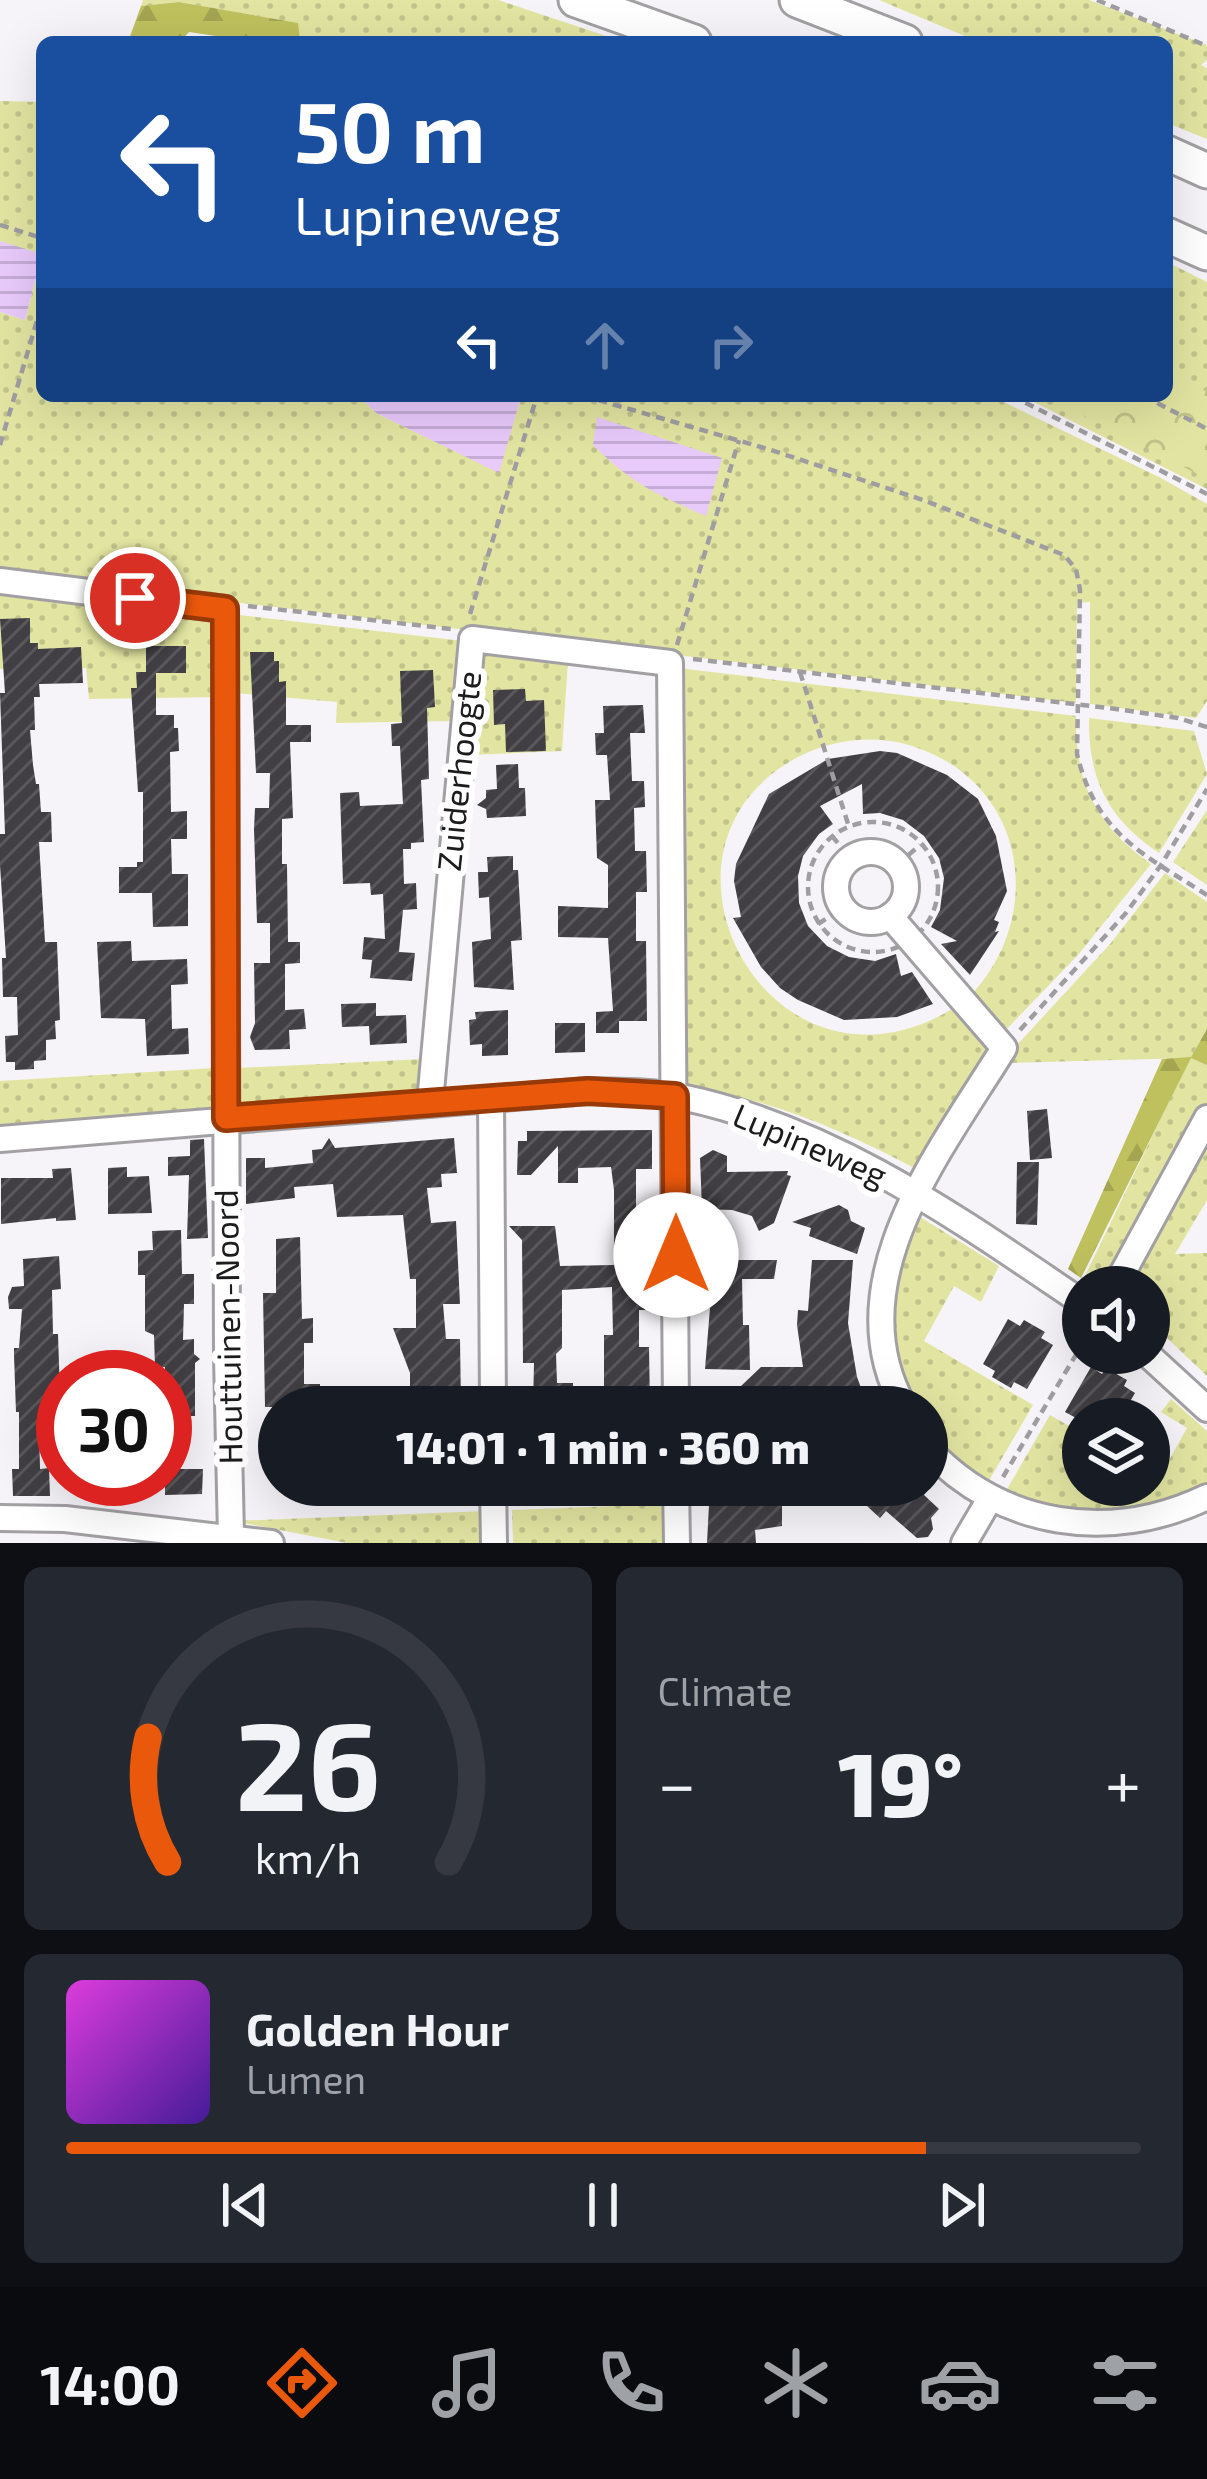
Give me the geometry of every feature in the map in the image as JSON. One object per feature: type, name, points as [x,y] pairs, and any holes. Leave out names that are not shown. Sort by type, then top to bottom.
[{"type":"highway","points":[[576,0],[677,36]]},
{"type":"highway","points":[[797,0],[889,36]]},
{"type":"highway","points":[[1173,156],[1207,171]]},
{"type":"highway","points":[[1173,239],[1207,253]]},
{"type":"street","points":[[0,581],[225,609]]},
{"type":"street","name":"Houttuinen-Noord","points":[[225,609],[231,1536]]},
{"type":"street","name":"Zuiderhoogte","points":[[430,1102],[470,631],[673,655]]},
{"type":"street","points":[[673,655],[676,1386]]},
{"type":"street","points":[[878,852],[902,871],[906,892],[890,916],[866,921],[843,908],[836,884],[851,859],[878,852]]},
{"type":"street","points":[[890,916],[1004,1048],[914,1192],[887,1266],[881,1325],[896,1386]]},
{"type":"street","name":"Lupineweg","points":[[0,1139],[588,1091],[675,1096],[732,1109],[839,1150],[914,1192],[1062,1289]]},
{"type":"street","points":[[491,1099],[493,1386]]},
{"type":"street","points":[[1126,1266],[1207,1118]]},
{"type":"street","points":[[1169,1374],[1207,1408]]},
{"type":"street","points":[[948,1470],[988,1502],[1064,1528],[1130,1530],[1184,1512],[1207,1497]]},
{"type":"street","points":[[964,1543],[988,1502]]},
{"type":"street","points":[[493,1506],[494,1543]]},
{"type":"street","points":[[676,1506],[676,1543]]},
{"type":"street","points":[[0,1518],[65,1519],[272,1543]]},
{"type":"path","points":[[1097,0],[1207,46]]},
{"type":"path","points":[[0,225],[36,236]]},
{"type":"path","points":[[0,445],[36,324]]},
{"type":"path","points":[[225,609],[234,604],[470,631],[535,402]]},
{"type":"path","points":[[605,402],[923,500],[1064,555],[1076,569],[1080,590],[1077,754],[1095,809],[1121,836],[1207,895]]},
{"type":"path","points":[[1024,402],[1207,494]]},
{"type":"path","points":[[1155,402],[1207,429]]},
{"type":"path","points":[[739,440],[673,655],[1178,718],[1207,727]]},
{"type":"path","points":[[800,672],[849,827]]},
{"type":"path","points":[[1004,1048],[1126,913],[1207,789]]},
{"type":"path","points":[[860,822],[887,823],[914,836],[932,858],[938,880],[935,907],[911,940],[872,953],[843,946],[818,924],[809,904],[808,874],[818,851],[832,836],[860,822]]},
{"type":"path","points":[[832,836],[851,859]]},
{"type":"path","points":[[897,865],[921,844]]},
{"type":"path","points":[[818,924],[843,908]]},
{"type":"path","points":[[988,1502],[1064,1374]]},
{"type":"green space","points":[[143,0],[498,0],[606,36],[300,36],[297,23],[179,2],[141,6]]},
{"type":"green space","points":[[879,0],[1089,0],[1207,45],[1207,60],[1201,65],[1207,68],[1207,139],[1173,125],[1173,36],[965,36]]},
{"type":"green space","points":[[179,2],[298,23],[300,36],[189,32],[185,36],[130,36],[141,6]]},
{"type":"green space","points":[[0,101],[36,102],[36,253],[0,241]]},
{"type":"green space","points":[[1173,265],[1207,282],[1207,489],[1034,402],[1173,402]]},
{"type":"green space","points":[[36,278],[36,402],[365,402],[376,413],[498,472],[520,402],[1003,402],[1207,504],[1207,701],[1196,718],[1090,704],[1090,602],[1077,603],[1076,703],[0,574],[0,312],[25,320]]},
{"type":"green space","points":[[1173,375],[1207,392],[1207,479],[1058,402],[1173,402]]},
{"type":"green space","points":[[0,590],[215,619],[218,697],[89,699],[86,668],[0,669]]},
{"type":"green space","points":[[231,614],[463,641],[454,721],[336,723],[337,702],[235,693]]},
{"type":"green space","points":[[480,647],[568,660],[562,751],[468,755]]},
{"type":"green space","points":[[678,668],[1076,716],[1080,762],[1092,801],[1116,834],[1151,864],[1078,955],[1002,1034],[971,995],[995,963],[1010,928],[1016,892],[1013,856],[1002,822],[982,791],[954,766],[918,748],[859,740],[802,755],[750,796],[724,848],[723,904],[742,957],[777,1001],[827,1029],[887,1033],[954,1008],[989,1053],[918,1170],[805,1118],[746,1099],[685,1087]]},
{"type":"green space","points":[[1089,718],[1194,731],[1207,774],[1159,853],[1126,826],[1104,796],[1092,760]]},
{"type":"green space","points":[[1207,810],[1207,885],[1173,862]]},
{"type":"green space","points":[[1165,873],[1207,902],[1207,1029],[1191,1057],[1207,1065],[1207,1106],[1118,1266],[1090,1266],[1190,1058],[1006,1063],[1016,1046],[1111,943]]},
{"type":"green space","points":[[1207,1029],[1207,1065],[1191,1058],[1087,1266],[1069,1266],[1162,1059],[1191,1057]]},
{"type":"green space","points":[[425,1059],[416,1095],[237,1106],[237,1068]]},
{"type":"green space","points":[[215,1068],[215,1108],[0,1126],[0,1081]]},
{"type":"green space","points":[[1207,1144],[1207,1200],[1175,1254],[1207,1253],[1207,1376],[1170,1341],[1170,1266],[1143,1266]]},
{"type":"green space","points":[[917,1215],[999,1266],[981,1302],[954,1286],[924,1341],[1033,1405],[987,1484],[948,1450],[948,1386],[910,1386],[907,1379],[895,1333],[901,1268]]},
{"type":"green space","points":[[1170,1400],[1207,1431],[1207,1491],[1170,1502],[1170,1458],[1187,1428],[1170,1418]]},
{"type":"green space","points":[[1050,1415],[1062,1422],[1062,1506],[1154,1506],[1102,1521],[1003,1496]]},
{"type":"green space","points":[[667,1506],[667,1543],[513,1543],[512,1510]]},
{"type":"green space","points":[[486,1511],[486,1543],[347,1543],[233,1521]]},
{"type":"shaded area","points":[[0,241],[36,252],[36,277],[25,320],[0,312]]},
{"type":"shaded area","points":[[365,402],[520,402],[499,473],[376,413]]},
{"type":"shaded area","points":[[597,417],[722,458],[706,516],[645,487],[606,458],[593,445]]},
{"type":"building","points":[[30,618],[30,643],[38,643],[38,649],[81,647],[83,683],[39,684],[40,697],[34,697],[33,765],[41,812],[51,812],[52,842],[39,842],[45,942],[57,942],[60,1020],[55,1021],[56,1039],[46,1040],[46,1060],[34,1061],[34,1069],[15,1070],[15,1062],[6,1062],[5,1036],[18,1035],[17,997],[3,997],[2,958],[6,958],[0,834],[5,834],[0,693],[5,693],[0,619]]},
{"type":"building","points":[[146,646],[186,646],[186,673],[156,673],[156,715],[174,715],[174,728],[178,728],[179,751],[170,752],[171,812],[187,811],[187,839],[171,839],[172,874],[188,874],[188,926],[153,927],[152,893],[119,893],[119,867],[137,867],[137,862],[143,862],[143,792],[138,792],[131,688],[137,688],[136,672],[146,672]]},
{"type":"building","points":[[250,652],[274,652],[274,661],[279,661],[279,682],[286,681],[286,725],[311,725],[311,742],[290,742],[293,818],[282,819],[288,942],[300,942],[300,963],[285,964],[285,1010],[304,1009],[306,1029],[289,1030],[290,1049],[255,1050],[250,1037],[255,1023],[254,963],[270,963],[270,923],[257,923],[254,829],[255,808],[269,808],[270,773],[256,773]]},
{"type":"building","points":[[433,670],[435,707],[427,708],[429,779],[421,780],[424,842],[403,849],[404,884],[416,883],[417,909],[403,910],[399,952],[415,953],[412,981],[370,978],[372,960],[362,959],[364,937],[385,939],[383,894],[371,895],[370,883],[343,884],[340,793],[359,792],[360,806],[403,804],[400,746],[392,746],[391,724],[402,723],[400,671]]},
{"type":"building","points":[[525,689],[526,701],[544,700],[546,751],[506,752],[505,724],[494,725],[493,690]]},
{"type":"building","points":[[643,705],[645,733],[630,733],[632,781],[644,781],[645,807],[634,808],[635,851],[646,851],[647,892],[636,892],[636,941],[646,941],[647,1021],[619,1021],[619,1033],[596,1033],[596,1012],[613,1011],[608,938],[558,937],[558,906],[608,908],[608,865],[597,858],[595,800],[610,800],[607,755],[596,755],[595,733],[604,733],[603,706]]},
{"type":"building","points":[[897,753],[947,775],[978,799],[996,836],[1007,891],[994,920],[999,922],[995,932],[999,931],[970,975],[941,944],[957,941],[931,927],[940,910],[944,878],[939,858],[924,836],[903,820],[863,814],[862,784],[820,806],[833,824],[803,856],[798,876],[799,903],[808,926],[827,946],[849,957],[875,961],[896,954],[901,976],[912,972],[933,1004],[897,1017],[844,1020],[798,1000],[761,967],[733,918],[741,917],[736,864],[769,794],[828,759]]},
{"type":"building","points":[[518,764],[526,816],[487,818],[486,809],[477,805],[486,798],[486,790],[497,789],[496,765]]},
{"type":"building","points":[[513,856],[522,940],[511,941],[514,990],[474,987],[472,942],[491,939],[489,897],[479,898],[478,872],[488,872],[487,857]]},
{"type":"building","points":[[131,941],[132,961],[187,959],[188,984],[171,985],[172,1029],[188,1028],[189,1054],[147,1056],[145,1019],[101,1018],[97,942]]},
{"type":"building","points":[[376,1003],[376,1016],[406,1015],[407,1043],[370,1045],[369,1026],[342,1027],[341,1004]]},
{"type":"building","points":[[508,1010],[508,1055],[482,1056],[482,1044],[470,1045],[469,1020],[476,1019],[475,1012]]},
{"type":"building","points":[[555,1023],[585,1023],[585,1052],[555,1053]]},
{"type":"building","points":[[1047,1109],[1052,1158],[1030,1160],[1027,1111]]},
{"type":"building","points":[[652,1130],[652,1169],[636,1169],[636,1211],[648,1211],[649,1304],[639,1310],[639,1347],[649,1347],[650,1386],[604,1386],[604,1335],[613,1335],[612,1287],[562,1290],[557,1383],[573,1386],[533,1386],[534,1363],[523,1363],[522,1240],[509,1226],[555,1226],[560,1266],[614,1265],[614,1190],[611,1167],[578,1168],[578,1183],[558,1183],[558,1146],[531,1175],[517,1175],[518,1141],[527,1141],[527,1131]]},
{"type":"building","points":[[329,1138],[335,1148],[454,1138],[457,1173],[441,1174],[442,1187],[427,1188],[431,1223],[456,1221],[460,1304],[443,1304],[446,1339],[460,1339],[461,1386],[410,1386],[410,1373],[393,1328],[416,1328],[416,1279],[410,1279],[403,1215],[337,1217],[333,1184],[294,1187],[295,1198],[246,1204],[246,1158],[265,1158],[265,1168],[313,1163],[312,1150],[322,1149]]},
{"type":"building","points":[[204,1139],[208,1238],[187,1239],[189,1175],[168,1176],[168,1157],[190,1156],[190,1140]]},
{"type":"building","points":[[713,1150],[727,1156],[727,1172],[788,1171],[791,1176],[774,1223],[759,1231],[752,1216],[702,1209],[700,1158]]},
{"type":"building","points":[[1017,1162],[1039,1162],[1037,1225],[1016,1224]]},
{"type":"building","points":[[127,1167],[127,1177],[149,1176],[152,1213],[108,1214],[108,1168]]},
{"type":"building","points":[[71,1168],[76,1220],[1,1224],[1,1178],[53,1178],[52,1169]]},
{"type":"building","points":[[839,1205],[848,1210],[851,1221],[865,1228],[857,1254],[809,1236],[811,1228],[792,1222]]},
{"type":"building","points":[[181,1230],[182,1274],[194,1274],[194,1304],[184,1304],[183,1340],[194,1339],[194,1354],[200,1359],[195,1363],[195,1416],[192,1350],[154,1350],[154,1335],[145,1331],[145,1275],[138,1275],[138,1251],[153,1250],[152,1231]]},
{"type":"building","points":[[300,1237],[302,1319],[313,1318],[313,1343],[304,1343],[304,1384],[320,1386],[265,1386],[263,1293],[276,1293],[276,1239]]},
{"type":"building","points":[[59,1256],[61,1289],[52,1290],[53,1334],[58,1334],[59,1350],[36,1350],[36,1496],[13,1496],[12,1469],[19,1469],[14,1348],[19,1348],[22,1309],[9,1309],[8,1297],[12,1287],[24,1286],[23,1259]]},
{"type":"building","points":[[705,1260],[777,1260],[774,1279],[742,1279],[750,1370],[705,1369],[710,1308],[705,1308]]},
{"type":"building","points":[[812,1260],[853,1260],[848,1323],[860,1386],[741,1386],[761,1367],[803,1367],[798,1310],[808,1311]]},
{"type":"building","points":[[1008,1319],[1020,1326],[1024,1320],[1045,1332],[1041,1338],[1053,1345],[1027,1389],[1014,1382],[1011,1388],[992,1377],[995,1371],[983,1364]]},
{"type":"building","points":[[1087,1374],[1116,1374],[1135,1393],[1132,1398],[1073,1398]]},
{"type":"building","points":[[192,1469],[203,1469],[202,1494],[192,1494]]},
{"type":"building","points":[[709,1506],[782,1506],[782,1526],[755,1530],[756,1543],[707,1543]]},
{"type":"building","points":[[868,1507],[939,1509],[931,1518],[933,1529],[928,1537],[917,1538],[886,1511],[880,1518]]},
{"type":"route","points":[[135,598],[225,609],[226,1118],[588,1091],[675,1096],[676,1255]]}]
